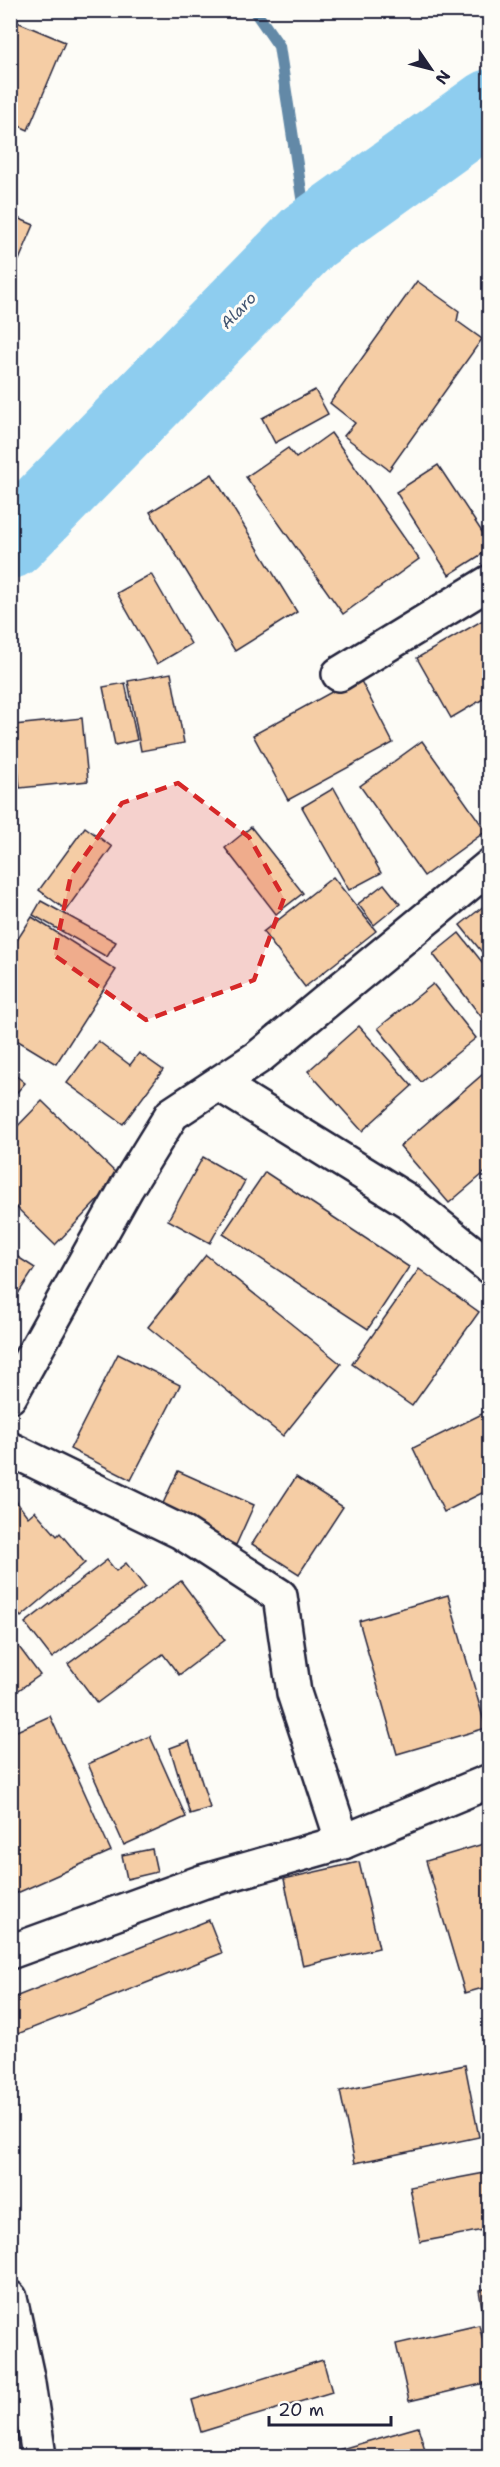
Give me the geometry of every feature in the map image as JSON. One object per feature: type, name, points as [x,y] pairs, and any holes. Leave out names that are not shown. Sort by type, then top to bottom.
[{"type":"street","points":[[339,674],[489,582]]},
{"type":"street","points":[[10,1396],[127,1187],[172,1114],[260,1056],[489,866]]},
{"type":"street","points":[[219,1084],[408,1201],[489,1267]]},
{"type":"street","points":[[10,1449],[181,1532],[280,1596],[294,1693],[343,1842]]},
{"type":"street","points":[[10,1953],[202,1882],[343,1842],[489,1781]]},
{"type":"street","points":[[10,2298],[27,2377],[39,2457]]},
{"type":"highlighted area","points":[[178,783],[249,837],[284,898],[254,980],[146,1020],[54,955],[71,875],[122,803]]},
{"type":"building","points":[[10,19],[65,42],[28,130],[10,122]]},
{"type":"building","points":[[10,215],[34,225],[19,260],[10,256]]},
{"type":"building","points":[[417,281],[459,311],[457,321],[482,339],[389,470],[344,436],[355,423],[330,403]]},
{"type":"building","points":[[315,390],[328,414],[275,443],[262,418]]},
{"type":"building","points":[[331,433],[419,559],[343,614],[246,477],[288,448],[296,458]]},
{"type":"building","points":[[438,465],[490,544],[490,549],[449,575],[396,492]]},
{"type":"building","points":[[212,474],[297,612],[235,651],[150,512]]},
{"type":"building","points":[[151,574],[191,644],[157,664],[117,593]]},
{"type":"building","points":[[490,616],[490,695],[451,718],[417,658]]},
{"type":"building","points":[[171,673],[184,743],[141,751],[128,681]]},
{"type":"building","points":[[359,677],[393,743],[288,800],[253,735]]},
{"type":"building","points":[[125,683],[137,740],[115,745],[103,687]]},
{"type":"building","points":[[82,718],[88,781],[20,788],[14,725]]},
{"type":"building","points":[[422,741],[486,831],[424,876],[360,786]]},
{"type":"building","points":[[334,788],[381,873],[349,890],[302,807]]},
{"type":"building","points":[[85,827],[112,847],[66,910],[39,890]]},
{"type":"building","points":[[251,827],[303,893],[276,914],[225,848]]},
{"type":"building","points":[[333,877],[376,931],[305,987],[263,932]]},
{"type":"building","points":[[384,884],[400,904],[374,925],[358,904]]},
{"type":"building","points":[[41,901],[116,942],[107,957],[33,915]]},
{"type":"building","points":[[490,901],[490,962],[460,925]]},
{"type":"building","points":[[32,917],[116,970],[56,1064],[10,1036],[10,951]]},
{"type":"building","points":[[459,933],[490,972],[490,1020],[486,1023],[433,954]]},
{"type":"building","points":[[433,984],[476,1038],[421,1082],[378,1028]]},
{"type":"building","points":[[359,1026],[412,1086],[362,1131],[308,1071]]},
{"type":"building","points":[[98,1041],[130,1065],[139,1053],[163,1070],[123,1124],[67,1083]]},
{"type":"building","points":[[490,1068],[490,1168],[449,1203],[400,1146]]},
{"type":"building","points":[[10,1071],[25,1083],[10,1100]]},
{"type":"building","points":[[42,1101],[120,1177],[55,1245],[10,1201],[10,1134]]},
{"type":"building","points":[[203,1157],[245,1181],[210,1243],[168,1220]]},
{"type":"building","points":[[265,1172],[409,1267],[368,1329],[223,1234]]},
{"type":"building","points":[[10,1252],[35,1268],[10,1306]]},
{"type":"building","points":[[206,1255],[341,1364],[283,1436],[148,1327]]},
{"type":"building","points":[[419,1269],[479,1312],[412,1406],[352,1364]]},
{"type":"building","points":[[118,1354],[180,1385],[131,1480],[70,1449]]},
{"type":"building","points":[[490,1410],[490,1489],[444,1512],[413,1448]]},
{"type":"building","points":[[178,1471],[254,1505],[236,1545],[160,1510]]},
{"type":"building","points":[[296,1477],[343,1507],[299,1574],[252,1544]]},
{"type":"building","points":[[12,1496],[28,1517],[35,1511],[57,1536],[60,1533],[85,1563],[21,1617],[10,1604]]},
{"type":"building","points":[[490,1502],[490,1530],[482,1505]]},
{"type":"building","points":[[107,1560],[116,1571],[126,1563],[145,1587],[52,1658],[25,1623]]},
{"type":"building","points":[[181,1581],[225,1640],[179,1675],[163,1654],[97,1703],[68,1664]]},
{"type":"building","points":[[448,1595],[486,1728],[397,1754],[359,1621]]},
{"type":"building","points":[[490,1629],[490,1661],[482,1631]]},
{"type":"building","points":[[16,1643],[40,1675],[10,1696],[10,1647]]},
{"type":"building","points":[[50,1716],[111,1851],[15,1894],[10,1884],[10,1734]]},
{"type":"building","points":[[150,1736],[186,1817],[124,1845],[88,1764]]},
{"type":"building","points":[[189,1741],[210,1808],[190,1814],[170,1748]]},
{"type":"building","points":[[490,1842],[490,1986],[465,1993],[426,1861]]},
{"type":"building","points":[[152,1849],[157,1872],[127,1879],[122,1855]]},
{"type":"building","points":[[359,1862],[379,1948],[303,1966],[284,1879]]},
{"type":"building","points":[[209,1920],[222,1953],[10,2037],[10,1999]]},
{"type":"building","points":[[465,2065],[479,2137],[355,2163],[340,2091]]},
{"type":"building","points":[[490,2172],[490,2237],[488,2229],[420,2242],[410,2187]]},
{"type":"building","points":[[490,2288],[490,2325],[485,2326],[479,2290]]},
{"type":"building","points":[[479,2325],[490,2369],[490,2382],[409,2401],[396,2344]]},
{"type":"building","points":[[323,2360],[332,2392],[201,2432],[192,2400]]},
{"type":"building","points":[[418,2427],[427,2456],[317,2456]]},
{"type":"waterway","points":[[254,10],[279,46],[308,237]]},
{"type":"waterway","name":"Alaro","points":[[10,542],[308,237],[490,106]]}]
